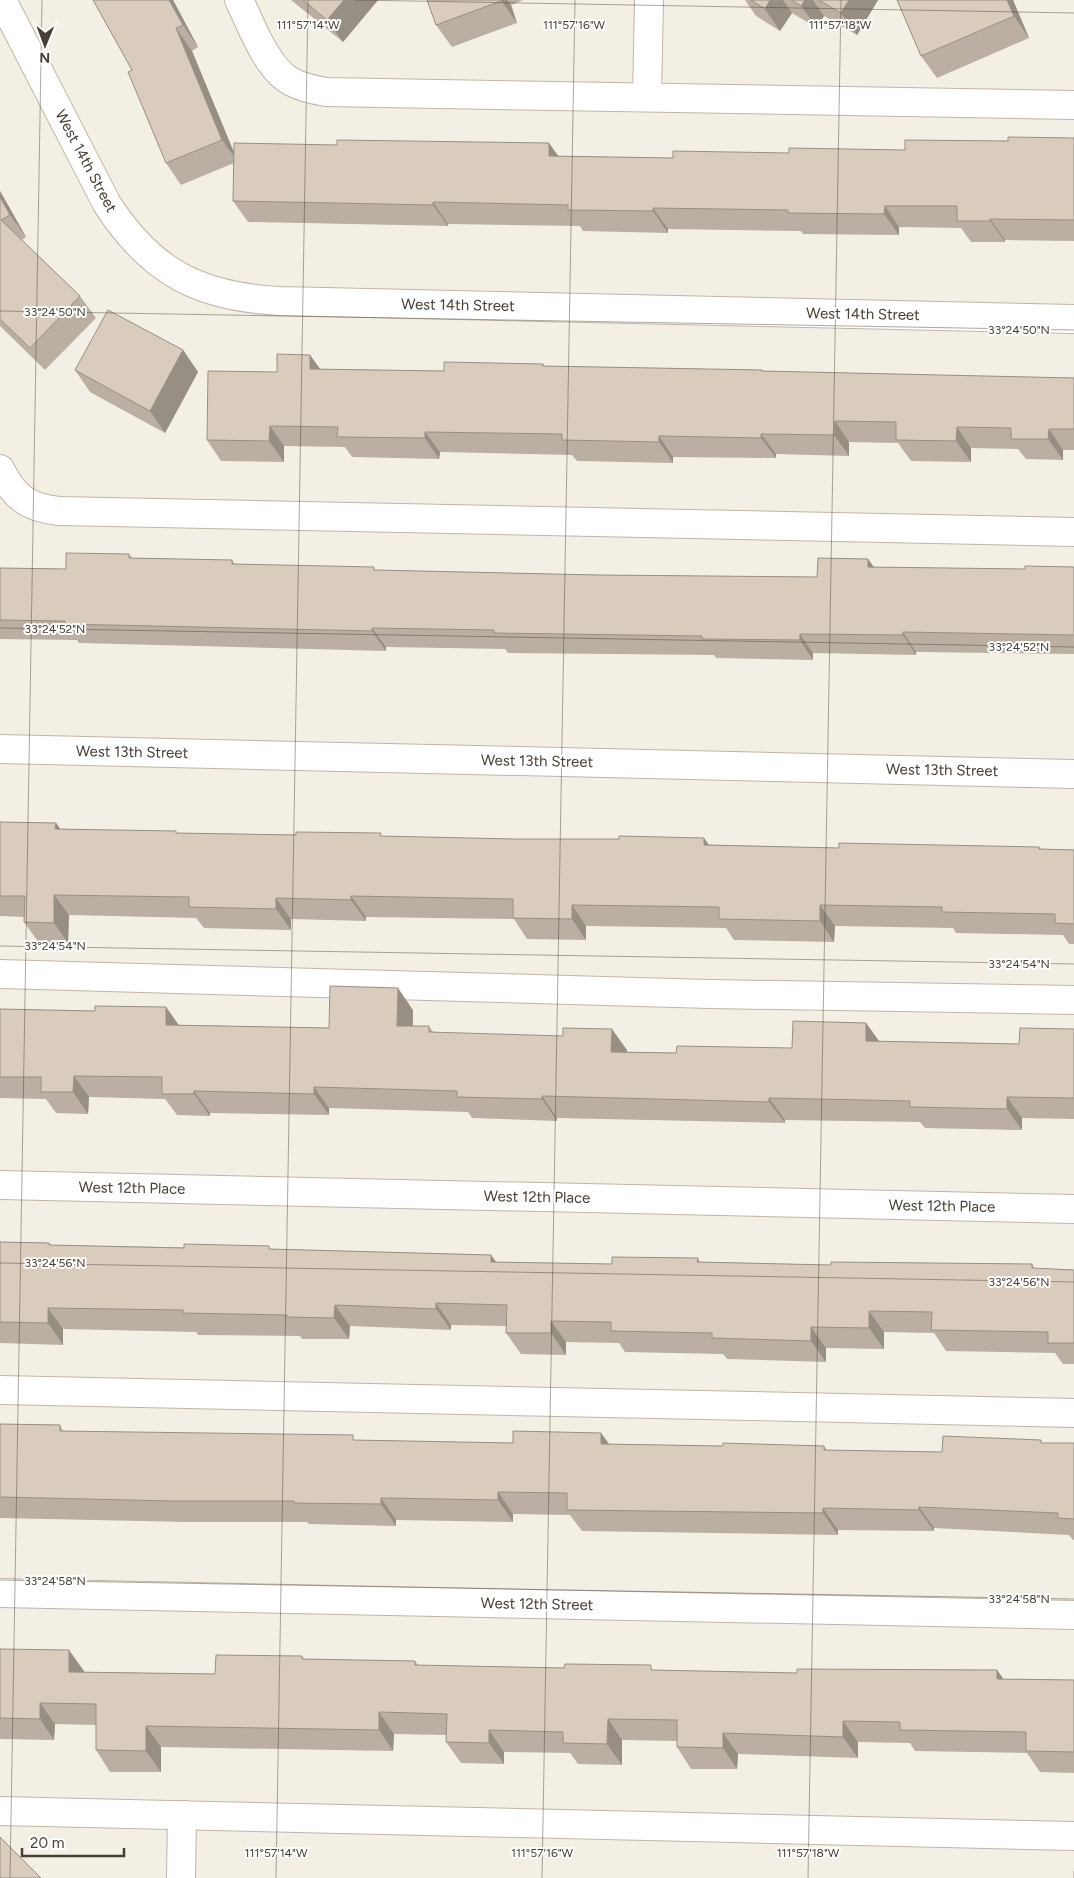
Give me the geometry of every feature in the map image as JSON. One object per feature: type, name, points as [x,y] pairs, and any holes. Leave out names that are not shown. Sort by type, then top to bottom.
[{"type":"street","name":"West 14th Street","points":[[2,0],[107,204],[122,227],[142,249],[164,268],[190,282],[218,293],[249,300],[280,301],[1074,319]]},
{"type":"street","points":[[239,0],[268,58],[279,72],[290,82],[308,89],[326,92],[1074,105]]},
{"type":"street","points":[[647,97],[649,0]]},
{"type":"street","points":[[0,469],[13,490],[25,502],[42,510],[59,512],[1074,532]]},
{"type":"street","name":"West 13th Street","points":[[0,749],[1074,774]]},
{"type":"street","points":[[0,974],[710,994],[1074,1000]]},
{"type":"street","name":"West 12th Place","points":[[0,1185],[1074,1209]]},
{"type":"street","points":[[0,1390],[1074,1413]]},
{"type":"street","name":"West 12th Street","points":[[0,1593],[1074,1615]]},
{"type":"street","points":[[0,1811],[1074,1836]]},
{"type":"street","points":[[181,1878],[182,1815]]},
{"type":"building","points":[[93,0],[169,0],[183,25],[176,28],[222,140],[166,163],[128,72],[132,70]]},
{"type":"building","points":[[303,0],[344,0],[327,20]]},
{"type":"building","points":[[427,0],[501,0],[501,1],[436,25]]},
{"type":"building","points":[[751,0],[770,0],[765,9]]},
{"type":"building","points":[[792,0],[805,0],[801,6]]},
{"type":"building","points":[[819,0],[849,0],[841,13]]},
{"type":"building","points":[[897,0],[1007,0],[1014,16],[921,56]]},
{"type":"building","points":[[1008,137],[1074,138],[1074,220],[990,219],[990,221],[957,221],[957,206],[885,206],[884,214],[788,213],[788,210],[653,208],[653,211],[568,210],[568,205],[433,202],[433,205],[233,201],[234,143],[337,145],[337,140],[549,143],[549,156],[673,158],[673,151],[789,153],[789,148],[905,150],[905,140],[1008,141]]},
{"type":"building","points":[[0,197],[10,215],[1,220],[80,296],[30,348],[0,319]]},
{"type":"building","points":[[108,310],[183,350],[150,411],[75,370]]},
{"type":"building","points":[[277,354],[310,355],[310,369],[444,371],[444,362],[1074,378],[1074,429],[1049,429],[1048,439],[1011,439],[1011,428],[957,427],[956,441],[896,440],[896,422],[835,421],[834,435],[761,434],[761,438],[659,436],[659,442],[562,440],[562,434],[425,432],[425,438],[337,437],[338,427],[270,426],[269,441],[207,440],[208,371],[277,372]]},
{"type":"building","points":[[66,553],[129,554],[129,558],[232,560],[232,564],[374,567],[374,570],[598,575],[817,577],[818,558],[868,559],[868,567],[1025,569],[1025,566],[1074,567],[1074,635],[903,632],[903,635],[800,634],[800,640],[702,639],[702,636],[494,633],[494,630],[372,628],[372,631],[65,624],[65,621],[0,620],[0,568],[66,569]]},
{"type":"building","points":[[0,822],[56,823],[55,829],[176,831],[176,833],[296,835],[296,832],[381,833],[380,836],[514,839],[619,839],[619,836],[704,838],[704,845],[839,848],[839,843],[1039,847],[1039,849],[1074,850],[1074,924],[1055,923],[1055,914],[942,912],[942,907],[820,905],[820,921],[719,919],[719,907],[572,905],[572,919],[513,918],[513,899],[351,896],[351,900],[276,898],[276,909],[189,907],[189,897],[54,895],[54,923],[24,922],[25,896],[0,896]]},
{"type":"building","points":[[330,986],[398,988],[397,1026],[429,1026],[429,1032],[563,1036],[563,1028],[612,1029],[611,1052],[676,1053],[677,1046],[792,1048],[793,1021],[866,1023],[866,1041],[1019,1044],[1020,1028],[1074,1029],[1074,1098],[1007,1097],[1007,1109],[910,1107],[910,1101],[769,1098],[769,1102],[542,1096],[542,1099],[457,1097],[457,1091],[314,1087],[314,1094],[194,1091],[194,1094],[162,1094],[162,1077],[74,1076],[73,1092],[41,1092],[41,1077],[0,1077],[0,1009],[95,1011],[95,1006],[166,1007],[166,1025],[329,1028]]},
{"type":"building","points":[[0,1242],[184,1248],[184,1244],[269,1246],[269,1249],[491,1255],[491,1262],[612,1264],[612,1257],[698,1258],[697,1262],[831,1265],[831,1262],[1032,1264],[1032,1268],[1074,1270],[1074,1343],[1048,1343],[1048,1332],[931,1330],[932,1312],[869,1311],[869,1328],[811,1327],[811,1341],[712,1338],[712,1333],[611,1331],[611,1322],[551,1321],[551,1333],[506,1333],[507,1305],[436,1303],[436,1309],[335,1305],[334,1318],[183,1313],[183,1310],[48,1308],[48,1323],[0,1322]]},
{"type":"building","points":[[0,1424],[60,1425],[60,1431],[353,1435],[353,1440],[513,1443],[513,1431],[601,1433],[601,1444],[723,1446],[723,1443],[824,1446],[824,1450],[942,1452],[943,1436],[1041,1440],[1041,1443],[1074,1443],[1074,1519],[1058,1518],[1058,1513],[919,1507],[919,1510],[823,1508],[823,1513],[567,1510],[567,1493],[498,1492],[498,1500],[381,1498],[381,1504],[0,1497]]},
{"type":"building","points":[[0,1649],[69,1650],[69,1672],[215,1674],[216,1655],[302,1656],[302,1659],[415,1661],[415,1665],[564,1668],[565,1664],[651,1665],[651,1670],[797,1673],[797,1669],[997,1670],[997,1679],[1074,1680],[1074,1752],[1026,1751],[1026,1732],[900,1730],[900,1722],[843,1721],[843,1737],[723,1733],[723,1748],[677,1747],[677,1720],[608,1719],[607,1744],[563,1743],[563,1732],[489,1730],[489,1743],[446,1742],[447,1714],[379,1712],[379,1730],[146,1726],[146,1751],[96,1750],[96,1704],[40,1703],[40,1719],[0,1718]]},
{"type":"building","points":[[0,1837],[41,1878],[0,1878]]}]
